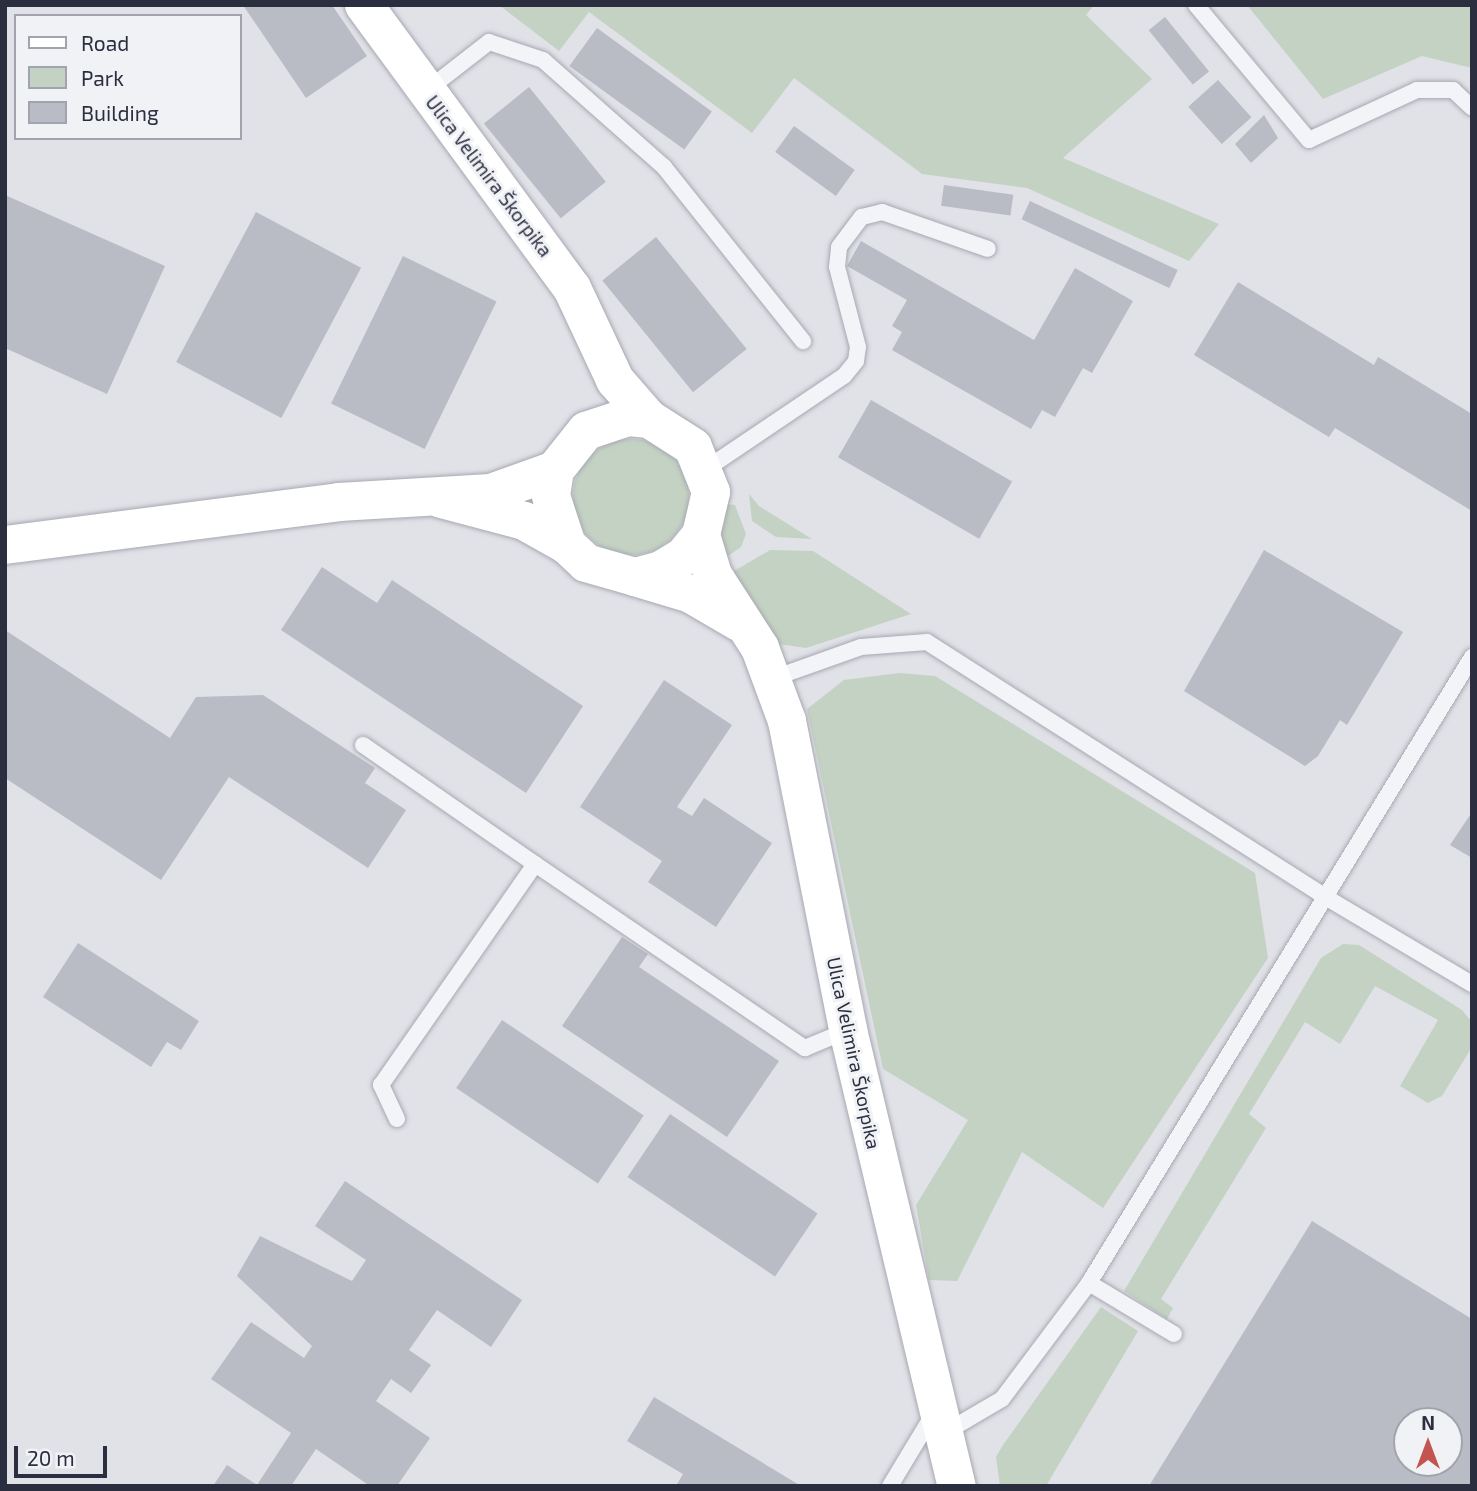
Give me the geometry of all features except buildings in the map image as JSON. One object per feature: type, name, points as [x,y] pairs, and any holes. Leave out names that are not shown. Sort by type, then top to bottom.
[{"type":"street","name":"Ulica Velimira Škorpika","points":[[365,5],[426,92],[572,288],[622,390],[649,419]]},
{"type":"street","points":[[5,545],[339,502],[441,499],[527,484],[555,470],[586,431],[602,385],[603,352]]},
{"type":"street","points":[[586,431],[628,417],[649,419],[693,447],[706,469],[710,503],[701,535],[684,556],[635,577]]},
{"type":"street","points":[[555,470],[551,496],[567,545]]},
{"type":"street","points":[[441,499],[524,521],[567,545],[586,563],[691,594],[744,625]]},
{"type":"street","name":"Ulica Velimira Škorpika","points":[[701,535],[713,575],[774,678],[787,721],[848,1030],[957,1486]]},
{"type":"lane","points":[[1196,5],[1309,140],[1417,90],[1453,90],[1472,108]]},
{"type":"lane","points":[[426,92],[489,42],[543,60],[664,167],[803,341]]},
{"type":"lane","points":[[706,469],[844,376],[856,361],[858,347],[837,267],[839,247],[862,217],[881,212],[988,249]]},
{"type":"lane","points":[[774,678],[861,647],[927,642],[1326,898],[1472,984]]},
{"type":"lane","points":[[890,1486],[940,1422],[1002,1399],[1089,1283],[1472,657]]},
{"type":"lane","points":[[362,745],[805,1048],[848,1030]]},
{"type":"lane","points":[[397,1119],[381,1085],[535,864]]},
{"type":"lane","points":[[1089,1283],[1174,1334]]},
{"type":"green space","points":[[499,5],[1094,5],[1086,15],[1152,79],[1063,158],[1219,224],[1189,261],[1027,188],[922,174],[794,78],[752,133],[589,12],[559,51]]},
{"type":"green space","points":[[1247,5],[1472,5],[1472,68],[1422,56],[1323,99]]},
{"type":"green space","points":[[631,439],[653,443],[672,456],[685,475],[689,497],[685,519],[672,538],[653,551],[631,555],[609,551],[590,538],[577,519],[573,497],[577,475],[590,456],[609,443]]},
{"type":"green space","points":[[749,494],[759,506],[812,539],[776,537],[752,521]]},
{"type":"green space","points":[[722,504],[735,505],[746,534],[741,547],[719,562]]},
{"type":"green space","points":[[770,550],[813,551],[911,614],[806,648],[778,644],[722,578]]},
{"type":"green space","points":[[899,673],[935,676],[1255,873],[1268,958],[1103,1208],[1022,1152],[957,1281],[929,1280],[916,1205],[968,1120],[883,1069],[807,709],[844,680]]},
{"type":"green space","points":[[1343,944],[1359,945],[1462,1010],[1472,1022],[1472,1047],[1442,1096],[1428,1103],[1400,1086],[1438,1020],[1375,986],[1340,1044],[1305,1022],[1249,1114],[1266,1128],[1161,1299],[1173,1308],[1167,1319],[1124,1291],[1321,958]]},
{"type":"green space","points":[[1101,1307],[1138,1331],[1046,1486],[1000,1486],[996,1457]]}]
